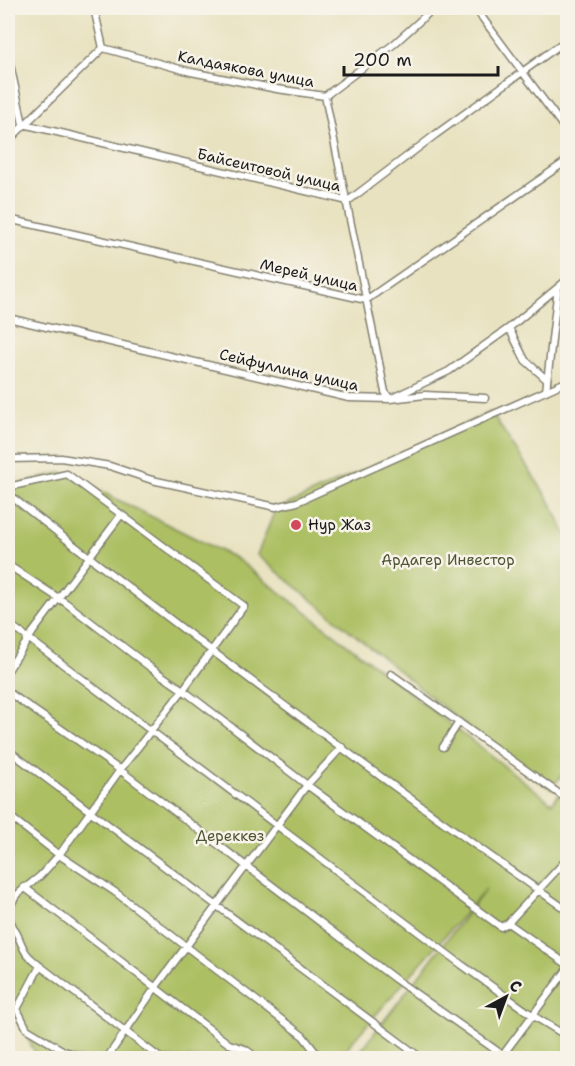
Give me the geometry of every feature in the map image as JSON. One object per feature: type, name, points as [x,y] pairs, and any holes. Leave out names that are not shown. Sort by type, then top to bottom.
[{"type":"street","points":[[8,141],[103,48],[94,8]]},
{"type":"street","name":"Калдаякова улица","points":[[103,48],[191,72],[325,96],[394,44],[434,8]]},
{"type":"street","points":[[475,8],[567,133]]},
{"type":"street","name":"Байсеитовой улица","points":[[23,124],[348,201],[567,39]]},
{"type":"street","points":[[8,55],[23,124]]},
{"type":"street","points":[[325,96],[385,392],[390,399],[425,395],[485,398]]},
{"type":"street","name":"Мерей улица","points":[[8,219],[366,300],[567,160]]},
{"type":"street","name":"Сейфуллина улица","points":[[8,318],[349,398],[390,399],[449,371],[509,328],[567,279]]},
{"type":"street","points":[[546,391],[558,287]]},
{"type":"street","points":[[509,328],[525,360],[546,379]]},
{"type":"street","points":[[8,459],[61,458],[110,466],[152,480],[276,507],[297,502],[567,381]]},
{"type":"street","points":[[8,487],[67,474],[244,606],[213,651],[120,770],[59,855],[40,876],[24,887],[13,901],[9,913],[11,927],[17,934],[22,949],[40,966],[160,1059]]},
{"type":"street","points":[[8,494],[213,651],[480,850],[567,911]]},
{"type":"street","points":[[8,670],[58,598],[121,515]]},
{"type":"street","points":[[8,565],[58,598],[501,927],[508,923],[567,858]]},
{"type":"street","points":[[8,623],[532,1015],[567,1037]]},
{"type":"street","points":[[391,674],[567,800]]},
{"type":"street","points":[[8,692],[120,770],[395,979],[503,1057],[567,966],[508,923]]},
{"type":"street","points":[[444,747],[459,722]]},
{"type":"street","points":[[107,1059],[155,988],[307,785],[342,747]]},
{"type":"street","points":[[8,750],[421,1059]]},
{"type":"street","points":[[8,815],[59,855],[115,892],[303,1036],[320,1059]]},
{"type":"street","points":[[24,887],[229,1044],[245,1049],[257,1059]]},
{"type":"street","points":[[40,966],[17,1009],[27,1029],[64,1051],[86,1059]]},
{"type":"green space","name":"Ардагер Инвестор","points":[[491,412],[549,500],[567,536],[567,769],[551,789],[475,733],[257,555],[275,510]]},
{"type":"green space","name":"Дереккөз","points":[[62,472],[237,559],[552,803],[567,784],[567,1058],[355,1058],[486,889],[338,1058],[38,1058],[8,1002],[8,487]]},
{"type":"place","name":"Нур Жаз","points":[[296,525]]}]
